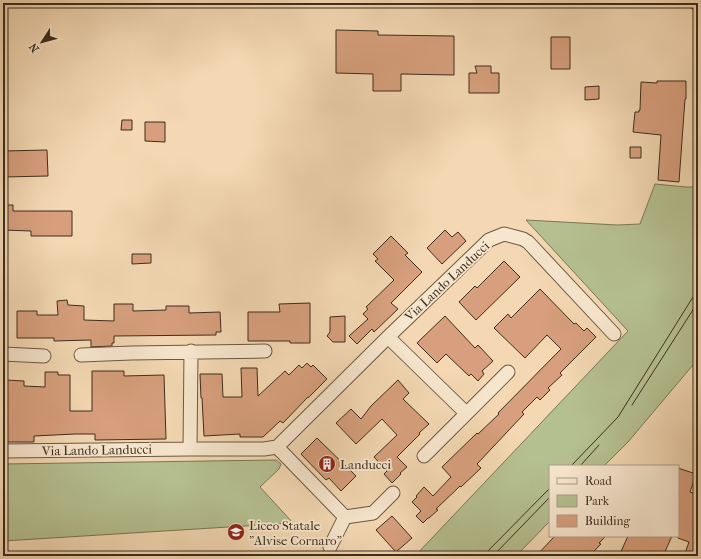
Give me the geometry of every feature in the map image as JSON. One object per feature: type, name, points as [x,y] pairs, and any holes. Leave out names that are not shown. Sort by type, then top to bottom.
[{"type":"street","name":"Via Lando Landucci","points":[[3,451],[264,449],[278,447],[388,337],[489,240],[504,234],[523,239],[528,242],[614,334]]},
{"type":"street","points":[[388,337],[466,413]]},
{"type":"street","points":[[81,355],[190,351],[265,351]]},
{"type":"street","points":[[190,351],[190,449]]},
{"type":"street","points":[[3,354],[44,356]]},
{"type":"street","points":[[424,456],[508,372]]},
{"type":"street","points":[[278,447],[345,517]]},
{"type":"street","points":[[345,517],[373,513],[393,493]]},
{"type":"street","points":[[330,547],[345,517]]},
{"type":"green space","points":[[655,184],[698,187],[698,359],[628,442],[605,465],[549,465],[549,522],[516,556],[415,556],[628,331],[526,220],[617,225],[640,224]]},
{"type":"green space","points":[[276,460],[281,464],[279,469],[260,487],[293,523],[3,541],[3,464]]},
{"type":"building","points":[[336,30],[378,31],[378,35],[454,36],[454,75],[401,74],[401,91],[373,91],[373,74],[336,73]]},
{"type":"building","points":[[551,37],[570,37],[570,69],[551,69]]},
{"type":"building","points":[[475,66],[491,66],[491,73],[499,73],[499,93],[469,93],[469,73],[477,73]]},
{"type":"building","points":[[657,81],[686,81],[686,99],[679,182],[658,180],[661,135],[633,132],[635,112],[639,112],[640,110],[641,82],[657,83]]},
{"type":"building","points":[[599,86],[599,99],[585,100],[585,87]]},
{"type":"building","points":[[122,120],[132,120],[132,130],[121,130]]},
{"type":"building","points":[[145,122],[165,122],[165,142],[145,141]]},
{"type":"building","points":[[630,147],[641,147],[641,158],[630,158]]},
{"type":"building","points":[[47,150],[48,176],[3,177],[3,151]]},
{"type":"building","points":[[3,205],[13,205],[13,211],[72,211],[72,236],[31,236],[31,231],[3,230]]},
{"type":"building","points":[[445,230],[452,237],[458,232],[466,241],[442,264],[427,248]]},
{"type":"building","points":[[391,236],[408,253],[405,255],[422,272],[391,303],[398,309],[374,332],[372,329],[357,344],[349,336],[368,319],[363,314],[368,309],[366,307],[394,280],[375,261],[378,259],[373,254]]},
{"type":"building","points":[[132,254],[151,254],[151,263],[132,264]]},
{"type":"building","points":[[504,261],[520,277],[476,320],[459,302],[475,286],[477,288]]},
{"type":"building","points":[[540,289],[574,324],[576,323],[584,331],[587,328],[596,337],[560,373],[562,375],[548,388],[550,390],[540,400],[537,397],[522,412],[524,414],[477,464],[481,468],[461,487],[460,486],[436,509],[438,510],[423,523],[416,516],[421,511],[412,502],[417,497],[416,496],[424,487],[433,496],[451,477],[442,467],[499,414],[498,413],[561,349],[547,335],[525,358],[494,328],[508,314],[511,318]]},
{"type":"building","points":[[67,300],[68,305],[84,306],[84,320],[114,321],[114,304],[133,304],[133,311],[166,310],[166,306],[189,306],[189,313],[220,312],[221,332],[216,332],[216,335],[114,336],[114,343],[112,343],[112,346],[91,347],[91,340],[54,341],[54,338],[17,338],[17,311],[37,311],[37,315],[58,315],[57,301]]},
{"type":"building","points":[[310,303],[310,343],[290,343],[290,341],[248,341],[248,312],[280,312],[279,304]]},
{"type":"building","points":[[345,316],[345,342],[333,342],[327,336],[330,332],[330,317]]},
{"type":"building","points":[[445,316],[475,348],[478,345],[493,361],[482,371],[484,374],[478,381],[471,374],[469,376],[446,354],[437,363],[417,343]]},
{"type":"building","points":[[307,363],[311,367],[313,365],[327,379],[283,423],[280,421],[263,437],[240,437],[240,434],[204,436],[200,374],[222,374],[223,397],[242,397],[241,368],[257,368],[258,396],[285,371],[289,375],[299,365],[302,368]]},
{"type":"building","points":[[92,371],[124,371],[124,376],[164,375],[166,439],[95,440],[95,434],[75,434],[34,436],[34,442],[6,442],[6,380],[24,381],[24,386],[45,387],[45,372],[58,372],[58,375],[70,375],[70,411],[92,411]]},
{"type":"building","points":[[398,380],[409,393],[403,399],[429,424],[397,457],[407,467],[392,483],[384,474],[387,471],[374,457],[397,435],[382,419],[356,444],[336,423],[351,409],[361,419],[371,406]]},
{"type":"building","name":"Landucci","points":[[317,438],[356,476],[341,491],[329,478],[326,480],[301,454]]},
{"type":"building","points":[[679,468],[696,474],[690,492],[698,495],[698,556],[684,556],[689,542],[678,538]]},
{"type":"building","points":[[392,516],[412,538],[396,552],[376,530]]},
{"type":"building","points":[[554,537],[605,537],[599,543],[601,544],[589,556],[536,556]]},
{"type":"building","points":[[628,537],[672,537],[663,556],[619,556]]},
{"type":"tram line","points":[[572,465],[618,417],[698,289]]},
{"type":"tram line","points":[[632,405],[698,302]]},
{"type":"tram line","points":[[581,465],[599,445]]},
{"type":"tram line","points":[[483,556],[549,489]]},
{"type":"tram line","points":[[493,556],[549,498]]},
{"type":"place","name":"Landucci","points":[[327,464]]},
{"type":"place","name":"Liceo Statale \"Alvise Cornaro\"","points":[[236,532]]}]
